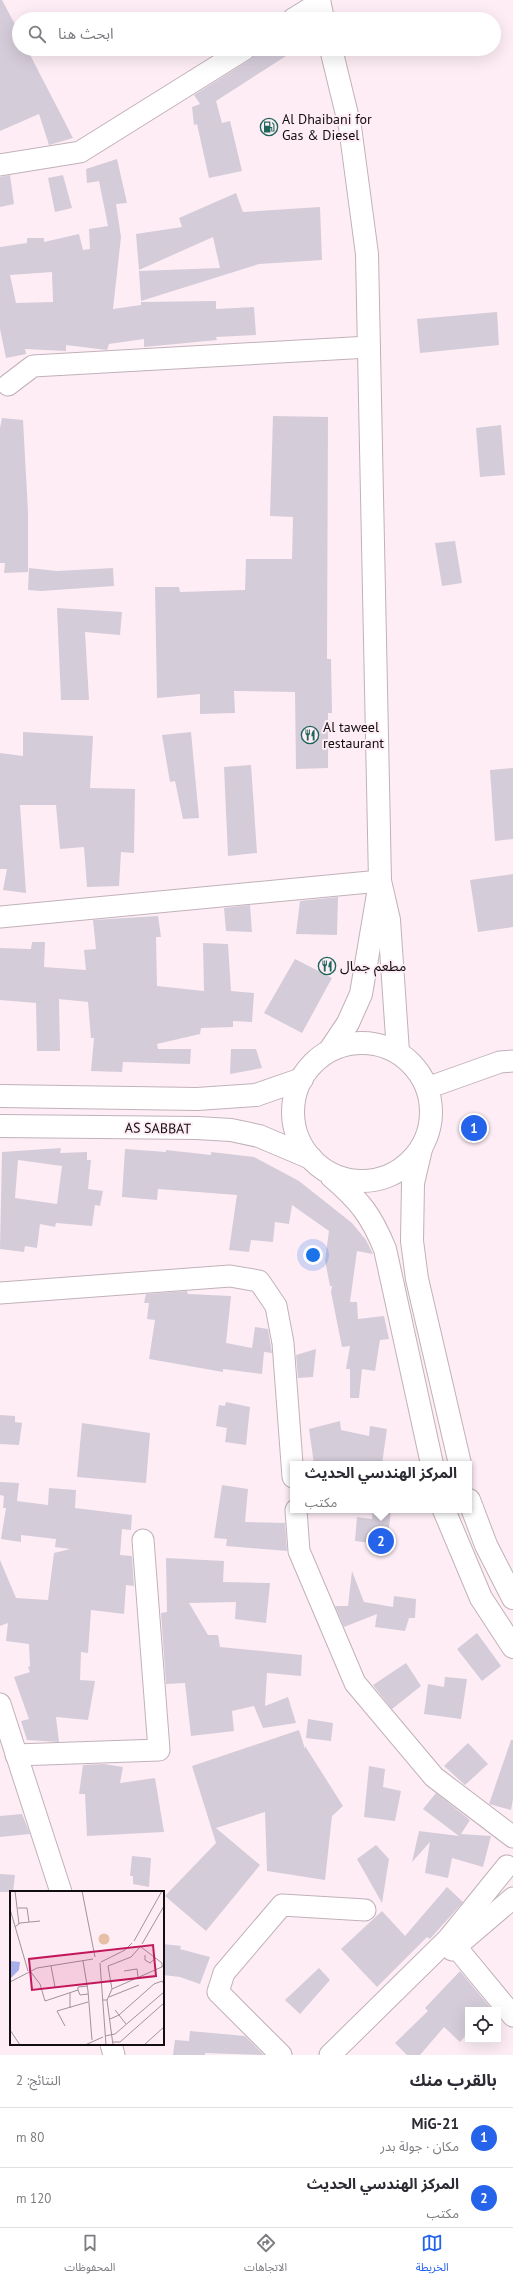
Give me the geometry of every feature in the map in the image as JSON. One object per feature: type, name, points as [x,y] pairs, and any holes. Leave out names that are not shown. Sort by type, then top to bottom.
[{"type":"main road","points":[[330,1050],[348,1023],[361,994],[380,881],[369,347],[365,239],[350,127],[333,56]]},
{"type":"main road","points":[[380,881],[389,920],[398,1052]]},
{"type":"main road","points":[[431,1461],[385,1249],[373,1221],[356,1198],[319,1165],[299,1141],[294,1120],[294,1099],[302,1079],[314,1062],[330,1050],[352,1043],[376,1044],[398,1052],[416,1067],[427,1088],[431,1109],[430,1123],[421,1149],[413,1183],[412,1241],[417,1279],[459,1461]]},
{"type":"main road","points":[[0,1096],[196,1099],[256,1095],[302,1079]]},
{"type":"main road","name":"AS SABBAT","points":[[0,1126],[197,1128],[231,1130],[259,1136],[319,1165]]},
{"type":"main road","points":[[319,1165],[346,1180],[375,1180],[388,1176],[407,1165],[421,1149]]},
{"type":"main road","points":[[472,1508],[486,1544],[513,1598]]},
{"type":"main road","points":[[445,1513],[481,1598],[513,1647]]},
{"type":"street","points":[[309,12],[320,7]]},
{"type":"street","points":[[0,165],[80,152],[234,56]]},
{"type":"street","points":[[8,385],[32,366],[369,347]]},
{"type":"street","points":[[0,917],[380,881]]},
{"type":"street","points":[[427,1088],[500,1062],[513,1061]]},
{"type":"street","points":[[0,1293],[230,1276],[259,1281],[276,1306],[283,1343],[292,1461]]},
{"type":"street","points":[[296,1513],[299,1551],[355,1683],[434,1777],[513,1838],[506,1856],[510,1871],[448,1939],[330,2055]]},
{"type":"street","points":[[16,1755],[159,1750],[143,1540]]},
{"type":"street","points":[[0,1704],[61,1891]]},
{"type":"street","points":[[345,2055],[456,1947],[513,1898]]},
{"type":"street","points":[[281,2055],[218,1992],[224,1972],[282,1905],[365,1910]]},
{"type":"street","points":[[456,1947],[513,2016]]},
{"type":"street","points":[[111,2045],[114,2055]]},
{"type":"building","points":[[0,0],[2,0],[12,19],[12,56],[31,56],[73,138],[49,145],[39,114],[0,131]]},
{"type":"building","points":[[254,56],[286,56],[216,101],[222,123],[230,121],[242,171],[209,178],[197,124],[194,125],[192,107],[200,104],[194,95]]},
{"type":"building","points":[[117,159],[127,203],[116,204],[121,237],[113,309],[141,305],[141,302],[216,301],[216,309],[254,307],[256,335],[216,337],[217,340],[144,347],[144,339],[109,344],[107,350],[66,345],[66,351],[25,349],[26,354],[6,358],[0,329],[0,247],[27,243],[27,238],[44,238],[44,242],[79,234],[83,250],[90,249],[89,229],[108,226],[99,181],[87,183],[86,169]],"holes":[[[52,272],[53,302],[16,303],[10,275]]]},
{"type":"building","points":[[10,175],[14,204],[0,207],[0,177]]},
{"type":"building","points":[[63,175],[72,208],[55,212],[48,178]]},
{"type":"building","points":[[236,193],[243,212],[320,207],[322,260],[259,264],[141,301],[139,271],[220,268],[213,237],[139,270],[136,234],[182,227],[179,218]]},
{"type":"building","points":[[497,312],[499,345],[420,353],[417,319]]},
{"type":"building","points":[[273,416],[328,417],[327,659],[331,659],[332,713],[328,713],[328,768],[296,769],[295,692],[234,691],[235,713],[200,714],[200,694],[157,698],[155,587],[179,587],[180,592],[245,590],[246,559],[292,559],[293,517],[270,516]]},
{"type":"building","points":[[2,418],[23,420],[28,512],[28,572],[4,573],[5,563],[0,563],[0,428]]},
{"type":"building","points":[[501,425],[505,475],[480,477],[476,428]]},
{"type":"building","points":[[455,541],[462,583],[442,586],[435,543]]},
{"type":"building","points":[[29,568],[57,571],[113,568],[114,586],[41,591],[28,590]]},
{"type":"building","points":[[57,608],[122,612],[120,635],[85,632],[89,700],[61,700]]},
{"type":"building","points":[[23,732],[93,736],[90,788],[135,789],[134,853],[121,852],[119,886],[87,887],[84,847],[60,849],[56,805],[20,805],[26,893],[3,890],[7,869],[0,869],[0,753],[23,756]]},
{"type":"building","points":[[191,732],[199,818],[183,819],[175,781],[170,782],[162,735]]},
{"type":"building","points":[[251,765],[257,853],[228,856],[224,767]]},
{"type":"building","points":[[513,768],[513,839],[495,841],[490,770]]},
{"type":"building","points":[[513,874],[513,927],[478,932],[470,880]]},
{"type":"building","points":[[338,897],[337,935],[296,934],[300,901]]},
{"type":"building","points":[[250,905],[252,932],[226,931],[224,908]]},
{"type":"building","points":[[158,916],[161,937],[156,937],[157,986],[204,991],[203,943],[228,944],[231,991],[254,993],[252,1022],[233,1021],[233,1027],[201,1028],[200,1034],[157,1044],[158,1049],[191,1049],[190,1064],[123,1062],[122,1072],[91,1071],[94,1038],[91,1038],[88,1002],[59,999],[60,1051],[37,1051],[36,1003],[0,1000],[0,948],[31,949],[32,942],[45,942],[44,967],[86,970],[84,950],[96,949],[93,920]]},
{"type":"building","points":[[295,959],[332,978],[302,1033],[264,1013]]},
{"type":"building","points":[[231,1049],[256,1049],[262,1068],[230,1074]]},
{"type":"building","points":[[61,1148],[60,1153],[87,1152],[87,1160],[91,1160],[88,1189],[103,1191],[100,1206],[95,1205],[92,1226],[56,1223],[55,1227],[40,1224],[37,1248],[25,1246],[24,1252],[0,1249],[2,1152]],"holes":[[[18,1160],[62,1166],[57,1204],[15,1198]]]},
{"type":"building","points":[[125,1149],[166,1152],[166,1150],[211,1155],[211,1152],[254,1157],[299,1181],[352,1223],[366,1240],[373,1254],[357,1251],[350,1302],[357,1302],[358,1319],[384,1316],[389,1339],[380,1340],[375,1371],[362,1369],[359,1398],[350,1398],[350,1369],[346,1369],[350,1346],[342,1347],[331,1292],[332,1286],[330,1286],[325,1260],[329,1231],[292,1205],[289,1224],[275,1222],[273,1242],[251,1240],[249,1252],[229,1250],[237,1195],[158,1189],[157,1200],[122,1197]]},
{"type":"building","points":[[187,1291],[188,1294],[231,1296],[226,1343],[252,1348],[255,1327],[268,1329],[272,1353],[264,1352],[262,1374],[223,1369],[223,1372],[149,1359],[155,1320],[147,1319],[149,1303],[144,1303],[146,1294]]},
{"type":"building","points":[[316,1349],[313,1377],[298,1378],[296,1355]]},
{"type":"building","points":[[226,1402],[250,1407],[246,1445],[225,1442],[227,1428],[216,1426],[219,1405],[225,1406]]},
{"type":"building","points":[[0,1415],[15,1416],[15,1422],[22,1423],[19,1445],[0,1444]]},
{"type":"building","points":[[340,1421],[341,1430],[369,1436],[370,1426],[387,1429],[382,1461],[314,1461],[309,1429]]},
{"type":"building","points":[[82,1423],[150,1433],[146,1483],[77,1477]]},
{"type":"building","points":[[0,1482],[19,1483],[17,1501],[48,1505],[49,1488],[76,1490],[75,1508],[132,1515],[131,1530],[122,1529],[120,1555],[132,1556],[134,1586],[126,1585],[124,1614],[91,1610],[88,1653],[81,1652],[80,1680],[95,1681],[88,1720],[56,1717],[59,1742],[27,1740],[21,1721],[29,1719],[14,1677],[30,1672],[28,1667],[30,1666],[29,1644],[6,1641],[8,1623],[0,1626],[0,1560],[16,1598],[48,1600],[54,1553],[70,1549],[55,1547],[56,1539],[21,1535],[21,1542],[1,1539],[6,1508],[3,1508],[4,1496],[0,1495]]},
{"type":"building","points":[[222,1485],[248,1489],[245,1522],[285,1523],[287,1551],[226,1546],[227,1539],[214,1538]]},
{"type":"building","points":[[373,1513],[391,1513],[387,1545],[355,1541],[357,1517],[372,1519]]},
{"type":"building","points":[[166,1558],[224,1561],[223,1582],[270,1583],[266,1623],[235,1619],[236,1602],[189,1603],[208,1635],[218,1635],[220,1647],[302,1655],[301,1676],[267,1673],[265,1706],[288,1697],[296,1723],[263,1728],[254,1706],[232,1711],[234,1731],[191,1736],[185,1683],[166,1684],[161,1613],[167,1612]]},
{"type":"building","points":[[352,1571],[364,1602],[393,1607],[394,1596],[416,1599],[415,1618],[409,1618],[405,1631],[375,1627],[377,1614],[344,1627],[335,1606],[348,1606]]},
{"type":"building","points":[[477,1633],[501,1666],[482,1681],[457,1649]]},
{"type":"building","points":[[406,1663],[421,1686],[392,1709],[373,1685]]},
{"type":"building","points":[[445,1677],[467,1679],[461,1719],[424,1714],[428,1684],[444,1687]]},
{"type":"building","points":[[308,1719],[333,1723],[331,1741],[306,1738]]},
{"type":"building","points":[[299,1730],[305,1749],[305,1746],[343,1806],[332,1816],[325,1880],[267,1871],[265,1812],[216,1828],[260,1865],[206,1931],[165,1896],[216,1843],[192,1766]]},
{"type":"building","points":[[511,1740],[513,1740],[513,1799],[511,1810],[489,1804]]},
{"type":"building","points":[[468,1743],[488,1764],[465,1785],[444,1766]]},
{"type":"building","points":[[104,1764],[123,1767],[120,1783],[155,1778],[164,1832],[87,1836],[85,1794],[79,1794],[83,1765]]},
{"type":"building","points":[[369,1766],[385,1769],[383,1787],[401,1791],[395,1821],[364,1817]]},
{"type":"building","points":[[436,1793],[470,1820],[461,1834],[491,1836],[483,1867],[452,1858],[448,1878],[425,1873],[430,1842],[412,1862],[419,1831],[459,1836],[423,1809]]},
{"type":"building","points":[[22,1814],[30,1834],[0,1837],[0,1816]]},
{"type":"building","points":[[376,1845],[389,1859],[382,1903],[357,1859]]},
{"type":"building","points":[[132,1856],[151,1858],[149,1887],[133,1884],[133,1876],[130,1876]]},
{"type":"building","points":[[0,1874],[15,1875],[13,1891],[0,1892]]},
{"type":"building","points":[[447,1887],[463,1902],[430,1939],[427,1937],[377,1987],[341,1949],[382,1911],[405,1936]]},
{"type":"building","points":[[164,1944],[181,1946],[180,1949],[210,1957],[200,1984],[180,1977],[164,1975]]},
{"type":"building","points":[[319,1968],[330,1980],[300,2014],[285,2000]]},
{"type":"building","points":[[460,1971],[490,2007],[465,2007],[465,2036],[460,2042],[444,2027],[420,2055],[407,2055],[395,2043],[428,2011],[425,2008]]},
{"type":"building","points":[[190,2031],[245,2036],[264,2055],[205,2053],[205,2055],[173,2055],[175,2040],[189,2041]]},
{"type":"place","name":"Al Dhaibani for Gas & Diesel","points":[[269,127]]},
{"type":"place","name":"Al taweel restaurant","points":[[310,735]]},
{"type":"place","name":"مطعم جمال","points":[[327,966]]},
{"type":"place","name":"MiG-21","points":[[474,1128]]},
{"type":"place","name":"المركز الهندسي الحديث","points":[[381,1541]]}]
